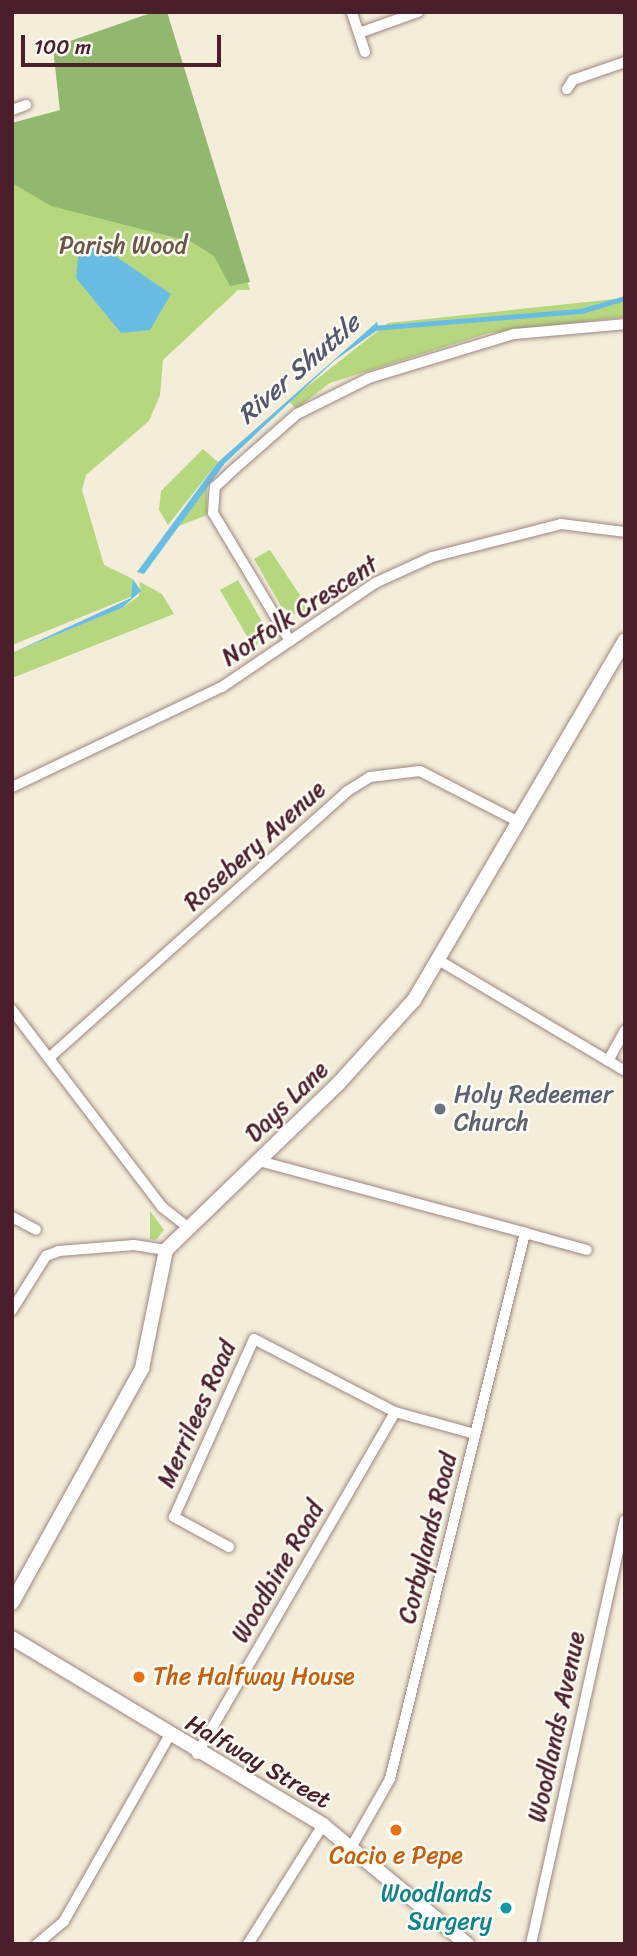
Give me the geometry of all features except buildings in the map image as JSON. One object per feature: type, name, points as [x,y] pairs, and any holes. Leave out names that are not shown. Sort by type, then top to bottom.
[{"type":"street","points":[[359,33],[418,12]]},
{"type":"street","points":[[352,13],[365,52]]},
{"type":"street","points":[[567,89],[573,80],[625,62]]},
{"type":"street","points":[[12,110],[26,105]]},
{"type":"street","points":[[290,641],[214,513],[215,487],[298,414],[369,378],[514,334],[625,324]]},
{"type":"street","name":"Norfolk Crescent","points":[[12,787],[222,687],[375,583],[469,543],[561,524],[625,533]]},
{"type":"street","name":"Days Lane","points":[[12,1603],[142,1368],[166,1250],[186,1226],[259,1161],[379,1043],[440,961],[625,640]]},
{"type":"street","name":"Rosebery Avenue","points":[[49,1058],[346,792],[370,777],[420,771],[519,822]]},
{"type":"street","points":[[440,961],[625,1071]]},
{"type":"street","points":[[12,1010],[162,1207],[186,1226]]},
{"type":"street","points":[[608,1061],[625,1030]]},
{"type":"street","points":[[259,1161],[587,1250]]},
{"type":"street","points":[[12,1217],[36,1230]]},
{"type":"street","name":"Corbylands Road","points":[[352,1846],[390,1779],[526,1233]]},
{"type":"street","points":[[12,1310],[46,1256],[134,1245],[166,1250]]},
{"type":"street","name":"Merrilees Road","points":[[229,1547],[174,1517],[213,1442],[250,1342],[263,1341],[395,1412]]},
{"type":"street","points":[[395,1412],[475,1434]]},
{"type":"street","name":"Woodbine Road","points":[[197,1754],[395,1412]]},
{"type":"street","name":"Woodlands Avenue","points":[[531,1944],[625,1520]]},
{"type":"street","name":"Halfway Street","points":[[12,1639],[168,1738],[323,1825],[352,1846],[467,1944]]},
{"type":"street","points":[[37,1944],[64,1921],[168,1738]]},
{"type":"street","points":[[248,1944],[323,1825]]},
{"type":"green space","name":"Parish Wood","points":[[154,12],[167,12],[250,290],[238,290],[163,360],[160,395],[149,421],[86,475],[82,490],[104,565],[133,579],[133,596],[12,645],[12,123],[60,111],[53,47]]},
{"type":"green space","name":"Parish Wood","points":[[154,12],[167,12],[250,282],[230,286],[214,256],[192,242],[51,206],[12,183],[12,123],[60,110],[53,47]]},
{"type":"green space","points":[[625,298],[625,317],[489,333],[330,383],[296,409],[289,401],[388,323]]},
{"type":"green space","points":[[203,449],[218,462],[168,525],[159,510],[161,491]]},
{"type":"green space","points":[[207,482],[207,515],[176,527],[180,523]]},
{"type":"green space","points":[[270,550],[311,612],[293,614],[281,606],[254,559]]},
{"type":"green space","points":[[238,580],[264,625],[255,650],[220,590]]},
{"type":"green space","points":[[140,582],[162,594],[174,614],[12,678],[12,653],[122,608],[139,596]]},
{"type":"green space","points":[[150,1211],[164,1230],[156,1240],[150,1239]]},
{"type":"water","points":[[93,241],[171,294],[150,330],[121,333],[76,278],[79,249]]},
{"type":"water","points":[[377,322],[379,329],[334,361],[225,463],[144,574],[137,572],[218,462]]},
{"type":"water","points":[[133,579],[141,591],[122,608],[12,653],[131,598]]},
{"type":"waterway","name":"River Shuttle","points":[[373,328],[581,311],[625,298]]},
{"type":"place","name":"Holy Redeemer Church","points":[[440,1109]]},
{"type":"place","name":"The Halfway House","points":[[139,1677]]},
{"type":"place","name":"Cacio e Pepe","points":[[396,1830]]},
{"type":"place","name":"Woodlands Surgery","points":[[506,1908]]}]
